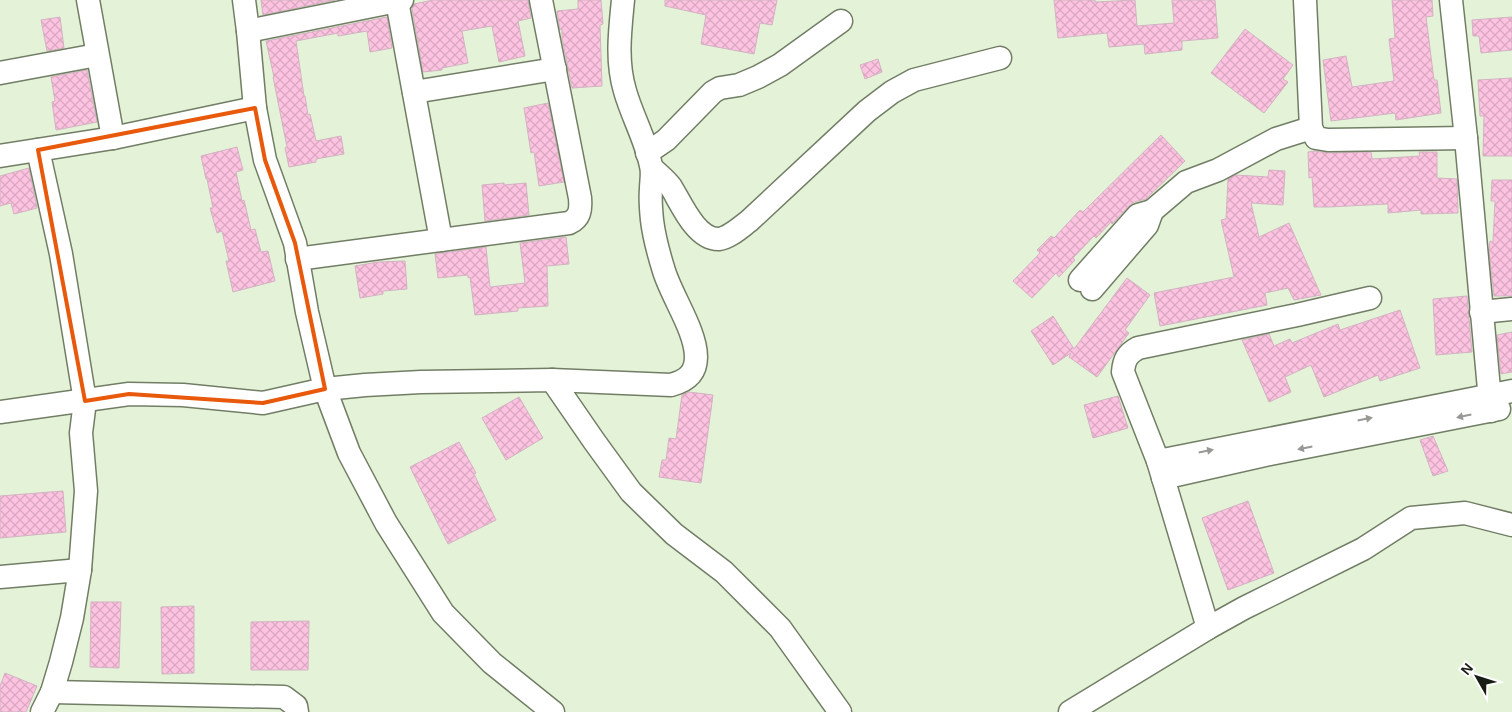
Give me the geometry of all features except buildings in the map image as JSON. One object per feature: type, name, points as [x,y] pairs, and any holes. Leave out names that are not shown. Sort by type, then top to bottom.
[{"type":"street","points":[[88,0],[112,138]]},
{"type":"street","points":[[244,0],[255,108],[265,160],[295,244],[306,312],[325,389],[349,453],[381,514],[443,613],[492,663],[553,712]]},
{"type":"street","points":[[248,31],[399,0],[441,240]]},
{"type":"street","points":[[297,259],[569,223],[575,220],[581,208],[580,198],[541,0]]},
{"type":"street","points":[[1,407],[85,401],[129,394],[183,396],[263,403],[325,389],[421,382],[552,380],[671,384],[682,382],[695,368],[696,356],[690,330],[666,278],[659,252],[652,220],[649,160],[625,90],[619,62],[619,37],[623,0]]},
{"type":"street","points":[[1305,0],[1311,128],[1316,138],[1328,140],[1466,138]]},
{"type":"street","points":[[1451,0],[1466,138],[1481,312],[1497,404]]},
{"type":"street","points":[[649,160],[713,92],[720,88],[739,85],[780,65],[841,21]]},
{"type":"street","points":[[0,73],[97,55]]},
{"type":"street","points":[[649,160],[670,185],[696,227],[710,237],[720,239],[749,222],[867,111],[892,92],[914,80],[1000,58]]},
{"type":"street","points":[[414,92],[555,69]]},
{"type":"street","points":[[0,156],[112,138],[255,108]]},
{"type":"street","points":[[1086,285],[1147,225],[1152,211],[1186,182],[1218,170],[1276,139],[1311,128]]},
{"type":"street","points":[[38,150],[61,254],[85,401],[81,433],[86,491],[80,570],[72,618],[52,692],[42,712]]},
{"type":"street","points":[[1208,628],[1161,469],[1123,372],[1124,363],[1129,353],[1138,348],[1370,298]]},
{"type":"street","points":[[1481,312],[1512,309]]},
{"type":"street","points":[[552,380],[584,428],[631,492],[674,534],[724,572],[780,628],[840,712]]},
{"type":"street","points":[[1161,469],[1276,445],[1497,404],[1512,391]]},
{"type":"street","points":[[1070,712],[1208,628],[1363,549],[1411,518],[1465,513],[1512,525]]},
{"type":"street","points":[[0,578],[80,570]]},
{"type":"street","points":[[52,692],[284,697],[296,706],[297,712]]},
{"type":"highlighted area","points":[[255,108],[265,160],[295,243],[325,389],[263,403],[129,394],[85,401],[38,150]]}]
